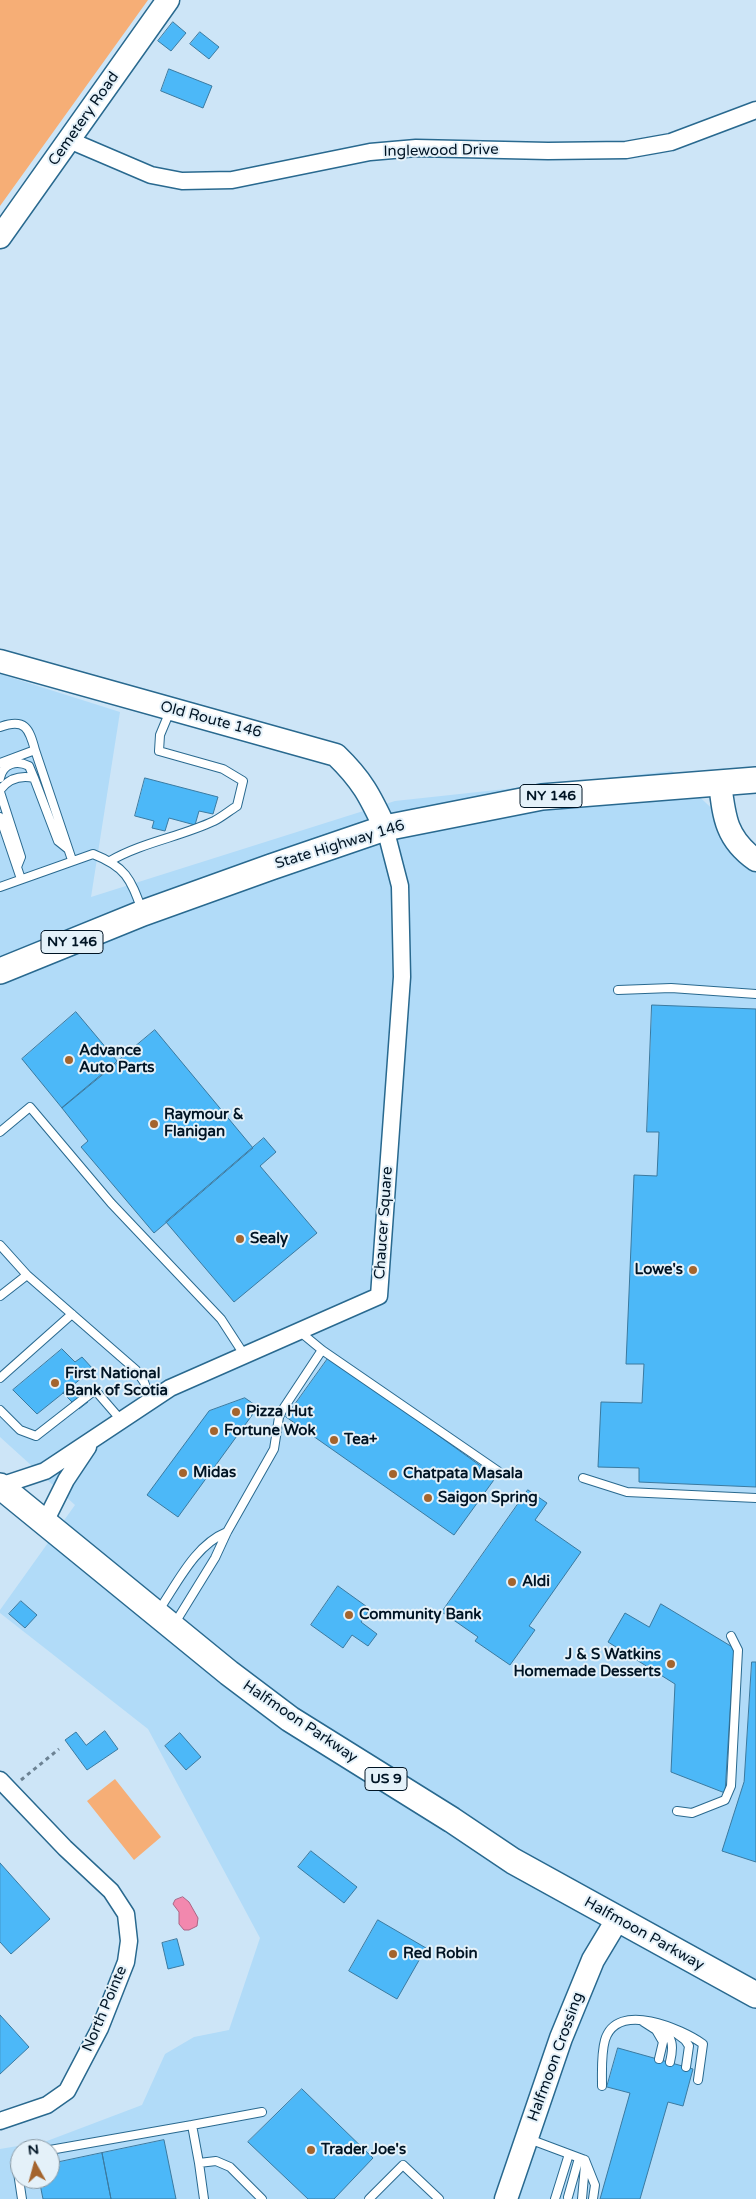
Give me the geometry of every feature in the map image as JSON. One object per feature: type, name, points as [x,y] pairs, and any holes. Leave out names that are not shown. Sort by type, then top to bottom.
[{"type":"main road","name":"State Highway 146","points":[[0,971],[143,913],[385,828],[542,796],[756,780]]},
{"type":"main road","name":"Halfmoon Parkway","points":[[0,1486],[229,1673],[290,1719],[452,1820],[512,1861],[756,1995]]},
{"type":"street","name":"Cemetery Road","points":[[0,237],[168,0]]},
{"type":"street","name":"Inglewood Drive","points":[[69,140],[151,175],[182,181],[232,180],[370,152],[416,148],[548,152],[626,150],[671,142],[756,110]]},
{"type":"street","name":"Old Route 146","points":[[0,661],[324,750],[336,755],[352,770],[368,792],[385,828]]},
{"type":"street","points":[[720,783],[724,819],[732,836],[746,853],[756,860]]},
{"type":"street","name":"Chaucer Square","points":[[0,1486],[45,1471],[170,1388],[379,1296],[402,977],[400,886],[385,828]]},
{"type":"street","name":"Chaucer Square","points":[[45,1522],[66,1480],[92,1441]]},
{"type":"street","name":"North Pointe","points":[[0,2121],[47,2105],[67,2091],[100,2028],[126,1962],[129,1941],[126,1914],[111,1891],[65,1848],[5,1785]]},
{"type":"street","name":"Halfmoon Crossing","points":[[506,2199],[565,2029],[593,1960],[617,1920]]},
{"type":"lane","points":[[110,860],[132,849],[160,841],[216,820],[237,806],[243,781],[223,769],[159,751],[160,735],[171,709]]},
{"type":"lane","points":[[0,726],[12,722],[26,726],[36,750],[72,860]]},
{"type":"lane","points":[[0,763],[36,750]]},
{"type":"lane","points":[[0,778],[1,772],[7,766],[14,763],[22,763],[29,766],[58,841],[68,849]]},
{"type":"lane","points":[[17,867],[21,857],[0,791],[14,778],[25,776],[34,778]]},
{"type":"lane","points":[[0,816],[21,879]]},
{"type":"lane","points":[[0,887],[93,854],[110,860],[130,879],[143,913]]},
{"type":"lane","points":[[618,990],[671,988],[756,994]]},
{"type":"lane","points":[[0,1132],[30,1107],[112,1203],[221,1319],[245,1356]]},
{"type":"lane","points":[[0,1245],[28,1275],[136,1370],[144,1382],[151,1400]]},
{"type":"lane","points":[[0,1296],[28,1275]]},
{"type":"lane","points":[[0,1378],[72,1314]]},
{"type":"lane","points":[[299,1331],[322,1350],[498,1471]]},
{"type":"lane","points":[[165,1621],[216,1558],[226,1532],[274,1449],[279,1417],[283,1409],[322,1350]]},
{"type":"lane","points":[[0,1410],[20,1430],[36,1436],[96,1390],[121,1420]]},
{"type":"lane","points":[[583,1478],[627,1492],[756,1498]]},
{"type":"lane","points":[[165,1621],[202,1547],[214,1537],[226,1532]]},
{"type":"lane","points":[[678,1811],[692,1813],[725,1800],[731,1786],[738,1650],[731,1636]]},
{"type":"lane","points":[[639,2018],[670,2029],[685,2040],[689,2046],[686,2067]]},
{"type":"lane","points":[[639,2018],[656,2030],[663,2042],[659,2059]]},
{"type":"lane","points":[[602,2086],[605,2039],[613,2027],[639,2018],[666,2025],[692,2036],[703,2044],[698,2080]]},
{"type":"lane","points":[[660,2026],[670,2036],[674,2047],[670,2062]]},
{"type":"lane","points":[[60,2148],[262,2112]]},
{"type":"lane","points":[[192,2125],[204,2199]]},
{"type":"lane","points":[[527,2139],[582,2159],[595,2185],[594,2199]]},
{"type":"lane","points":[[555,2199],[568,2154]]},
{"type":"lane","points":[[568,2197],[582,2159]]},
{"type":"lane","points":[[582,2159],[582,2199]]},
{"type":"lane","points":[[199,2163],[216,2161],[230,2167],[262,2199]]},
{"type":"lane","points":[[368,2199],[402,2166],[439,2199]]},
{"type":"path","points":[[5,1785],[58,1749]]},
{"type":"shaded area","points":[[0,0],[148,0],[0,206]]},
{"type":"shaded area","points":[[0,674],[120,712],[91,897],[395,801],[672,771],[756,850],[756,2199],[0,2199],[0,2149],[10,2147],[10,2189],[60,2189],[60,2139],[52,2139],[142,2105],[165,2054],[194,2037],[229,2030],[260,1938],[148,1729],[0,1613],[0,1610],[75,1505],[0,1437]]},
{"type":"shaded area","points":[[115,1779],[161,1837],[134,1860],[87,1801]]},
{"type":"shaded area","points":[[183,1897],[189,1902],[198,1918],[197,1926],[189,1930],[184,1930],[179,1924],[179,1912],[173,1904],[175,1900]]},
{"type":"building","points":[[173,22],[186,33],[171,51],[158,41]]},
{"type":"building","points":[[200,32],[219,47],[209,59],[190,44]]},
{"type":"building","points":[[169,69],[212,86],[203,108],[161,91]]},
{"type":"building","points":[[145,778],[218,797],[213,814],[199,811],[195,825],[169,818],[165,831],[152,828],[154,821],[135,816]]},
{"type":"building","name":"Lowe's","points":[[652,1005],[756,1009],[756,1487],[639,1482],[639,1468],[598,1467],[601,1402],[642,1403],[644,1364],[626,1364],[634,1175],[657,1176],[659,1132],[647,1132]]},
{"type":"building","points":[[76,1012],[118,1062],[62,1108],[22,1059]]},
{"type":"building","name":"Raymour & Flanigan","points":[[155,1030],[253,1148],[154,1233],[81,1147],[88,1141],[62,1108]]},
{"type":"building","points":[[264,1138],[276,1152],[260,1166],[317,1233],[234,1302],[166,1222]]},
{"type":"building","points":[[62,1349],[75,1362],[82,1357],[93,1369],[37,1414],[13,1390]]},
{"type":"building","points":[[329,1357],[496,1477],[454,1535],[286,1417]]},
{"type":"building","points":[[72,1386],[88,1402],[79,1409],[63,1393]]},
{"type":"building","points":[[245,1398],[258,1407],[178,1517],[147,1495],[209,1411]]},
{"type":"building","name":"Aldi","points":[[528,1490],[547,1503],[535,1520],[581,1552],[529,1626],[535,1630],[510,1665],[475,1641],[478,1637],[442,1612]]},
{"type":"building","points":[[338,1586],[370,1609],[361,1622],[377,1634],[368,1646],[352,1635],[343,1648],[311,1625]]},
{"type":"building","points":[[21,1601],[37,1615],[25,1628],[9,1614]]},
{"type":"building","points":[[661,1604],[734,1648],[725,1793],[671,1772],[675,1684],[608,1642],[625,1613],[649,1627]]},
{"type":"building","points":[[752,1662],[756,1662],[756,1862],[722,1851],[744,1782]]},
{"type":"building","points":[[105,1731],[118,1749],[87,1770],[65,1740],[76,1732],[86,1745]]},
{"type":"building","points":[[180,1733],[201,1757],[186,1770],[165,1746]]},
{"type":"building","points":[[311,1851],[357,1887],[344,1903],[298,1867]]},
{"type":"building","points":[[0,1863],[50,1919],[11,1954],[0,1942]]},
{"type":"building","points":[[378,1920],[426,1948],[397,1999],[349,1971]]},
{"type":"building","points":[[177,1939],[184,1965],[168,1969],[162,1943]]},
{"type":"building","points":[[0,2015],[29,2047],[0,2074]]},
{"type":"building","points":[[618,2048],[693,2069],[683,2106],[668,2102],[640,2199],[600,2199],[630,2093],[607,2087]]},
{"type":"building","name":"Trader Joe's","points":[[302,2089],[373,2158],[334,2199],[308,2199],[248,2142]]},
{"type":"building","points":[[164,2140],[176,2199],[111,2199],[102,2153]]},
{"type":"building","points":[[102,2153],[111,2199],[43,2199],[41,2189],[60,2189],[60,2162]]},
{"type":"place","name":"Advance Auto Parts","points":[[69,1060]]},
{"type":"place","name":"Raymour & Flanigan","points":[[154,1124]]},
{"type":"place","name":"Sealy","points":[[240,1239]]},
{"type":"place","name":"Lowe's","points":[[693,1270]]},
{"type":"place","name":"First National Bank of Scotia","points":[[55,1383]]},
{"type":"place","name":"Pizza Hut","points":[[236,1412]]},
{"type":"place","name":"Fortune Wok","points":[[214,1431]]},
{"type":"place","name":"Tea+","points":[[334,1440]]},
{"type":"place","name":"Midas","points":[[183,1473]]},
{"type":"place","name":"Chatpata Masala","points":[[393,1474]]},
{"type":"place","name":"Saigon Spring","points":[[428,1498]]},
{"type":"place","name":"Aldi","points":[[512,1582]]},
{"type":"place","name":"Community Bank","points":[[349,1615]]},
{"type":"place","name":"J & S Watkins Homemade Desserts","points":[[671,1664]]},
{"type":"place","name":"Red Robin","points":[[393,1954]]},
{"type":"place","name":"Trader Joe's","points":[[311,2150]]}]
